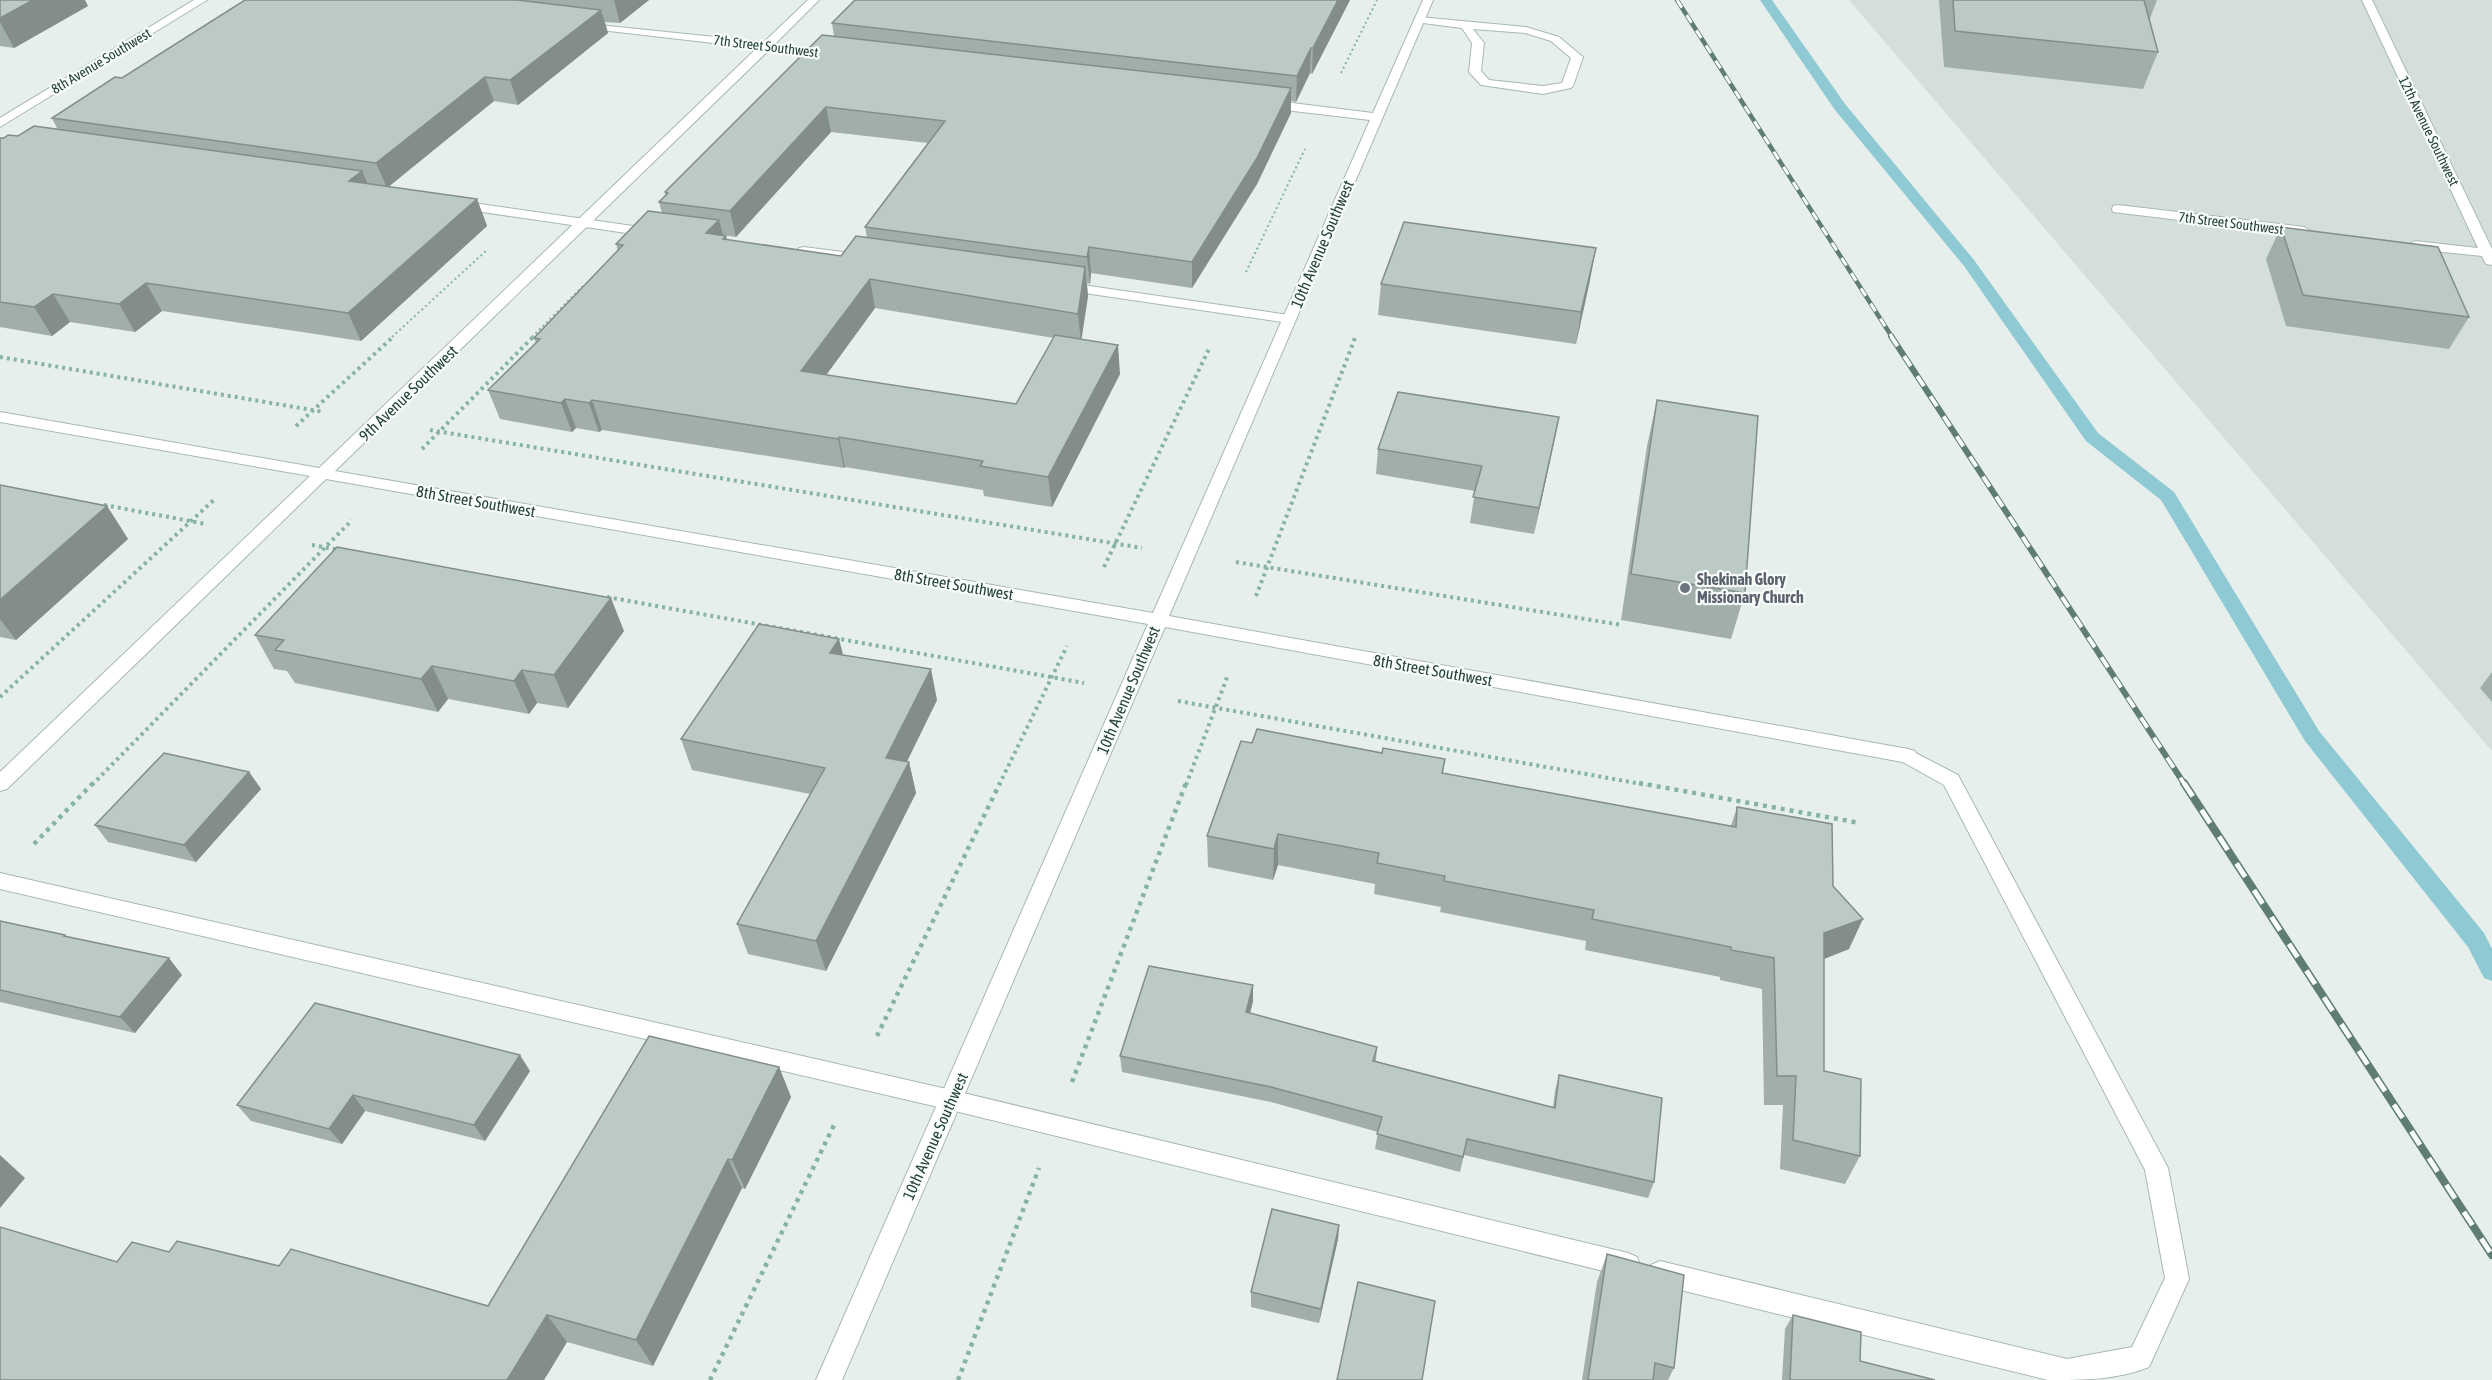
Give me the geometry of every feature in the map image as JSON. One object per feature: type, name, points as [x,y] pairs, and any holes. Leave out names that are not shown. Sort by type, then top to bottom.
[{"type":"street","name":"8th Avenue Southwest","points":[[0,123],[202,0]]},
{"type":"street","name":"9th Avenue Southwest","points":[[0,784],[814,0]]},
{"type":"street","name":"10th Avenue Southwest","points":[[829,1380],[1428,0]]},
{"type":"street","name":"12th Avenue Southwest","points":[[2367,0],[2490,258]]},
{"type":"street","points":[[1419,20],[1526,30],[1555,39],[1577,57],[1567,86],[1543,90],[1485,83],[1475,72],[1478,43],[1465,26]]},
{"type":"street","name":"7th Street Southwest","points":[[571,23],[837,54]]},
{"type":"street","points":[[1252,103],[1377,117]]},
{"type":"street","points":[[443,203],[672,235]]},
{"type":"street","name":"7th Street Southwest","points":[[2118,209],[2314,233]]},
{"type":"street","points":[[2407,244],[2490,258]]},
{"type":"street","points":[[788,249],[881,261]]},
{"type":"street","points":[[1054,285],[1289,320]]},
{"type":"street","name":"8th Street Southwest","points":[[0,417],[1158,620],[1908,756],[1951,780],[2156,1168],[2177,1279],[2140,1358],[2067,1372],[1055,1125]]},
{"type":"street","points":[[0,881],[1055,1125]]},
{"type":"path","points":[[1340,77],[1377,0]]},
{"type":"path","points":[[1255,600],[1355,338]]},
{"type":"path","points":[[0,357],[331,413]]},
{"type":"path","points":[[424,429],[1149,549]]},
{"type":"path","points":[[0,697],[224,491]]},
{"type":"path","points":[[101,505],[210,525]]},
{"type":"path","points":[[33,845],[355,517]]},
{"type":"path","points":[[308,544],[349,551]]},
{"type":"path","points":[[1236,562],[1622,625]]},
{"type":"path","points":[[606,597],[1087,683]]},
{"type":"path","points":[[710,1380],[1070,640]]},
{"type":"path","points":[[958,1380],[1229,671]]},
{"type":"path","points":[[1178,701],[1860,823]]},
{"type":"shaded area","points":[[1849,0],[2492,0],[2492,751]]},
{"type":"building","points":[[0,0],[33,0],[0,18]]},
{"type":"building","points":[[245,0],[517,0],[601,10],[510,80],[485,77],[376,163],[52,118],[115,77],[122,78]]},
{"type":"building","points":[[855,0],[1338,0],[1297,76],[832,23]]},
{"type":"building","points":[[1953,0],[2144,0],[2158,52],[1955,31]]},
{"type":"building","points":[[822,35],[1291,88],[1257,158],[1192,262],[1089,247],[1087,257],[865,227],[945,121],[826,107],[730,211],[659,202],[668,193],[665,192]]},
{"type":"building","points":[[34,126],[362,171],[349,181],[477,199],[348,313],[146,283],[119,304],[53,294],[34,307],[0,302],[0,138],[8,135],[18,136]]},
{"type":"building","points":[[648,211],[719,220],[706,233],[726,236],[723,239],[841,256],[856,236],[1085,267],[1078,314],[870,279],[801,371],[1016,404],[1055,335],[1118,345],[1048,477],[980,466],[983,461],[839,437],[838,439],[592,400],[589,403],[565,399],[561,403],[488,390],[540,339],[534,338],[623,245],[616,244]]},
{"type":"building","points":[[1404,222],[1596,248],[1581,312],[1381,284]]},
{"type":"building","points":[[2281,227],[2438,247],[2469,317],[2303,295]]},
{"type":"building","points":[[1398,392],[1559,417],[1539,508],[1473,497],[1482,466],[1378,449]]},
{"type":"building","points":[[1657,400],[1758,416],[1745,593],[1631,574]]},
{"type":"building","points":[[0,485],[107,506],[0,600]]},
{"type":"building","points":[[337,547],[611,598],[554,675],[522,670],[514,681],[432,666],[421,679],[275,650],[284,640],[255,635]]},
{"type":"building","points":[[759,624],[839,639],[830,653],[931,669],[886,758],[909,762],[816,941],[737,924],[825,768],[681,739]]},
{"type":"building","points":[[1257,729],[1382,753],[1383,748],[1445,759],[1442,773],[1736,827],[1737,807],[1832,824],[1833,886],[1863,919],[1824,933],[1824,1071],[1861,1079],[1860,1156],[1793,1140],[1796,1076],[1777,1076],[1774,958],[1592,919],[1594,910],[1444,881],[1445,876],[1377,863],[1379,853],[1278,834],[1274,849],[1207,836],[1241,741],[1252,743]]},
{"type":"building","points":[[164,753],[249,772],[184,845],[95,825]]},
{"type":"building","points":[[0,921],[169,958],[120,1017],[0,990]]},
{"type":"building","points":[[1149,966],[1253,985],[1246,1012],[1377,1047],[1373,1061],[1555,1108],[1559,1075],[1662,1098],[1654,1182],[1467,1139],[1463,1157],[1377,1134],[1382,1117],[1271,1087],[1120,1056]]},
{"type":"building","points":[[315,1003],[520,1055],[474,1125],[353,1095],[329,1129],[237,1105]]},
{"type":"building","points":[[649,1036],[779,1067],[732,1160],[728,1159],[636,1340],[547,1315],[507,1380],[0,1380],[0,1227],[117,1262],[132,1242],[169,1252],[177,1241],[279,1266],[291,1249],[488,1306]]},
{"type":"building","points":[[1272,1209],[1339,1225],[1321,1309],[1251,1292]]},
{"type":"building","points":[[1607,1254],[1684,1275],[1674,1368],[1655,1363],[1653,1380],[1588,1380]]},
{"type":"building","points":[[1358,1282],[1435,1301],[1422,1380],[1337,1380]]},
{"type":"building","points":[[1793,1315],[1861,1332],[1860,1361],[1935,1380],[1790,1380]]},
{"type":"waterway","points":[[1766,0],[1840,107],[1969,263],[2092,437],[2168,496],[2312,736],[2476,940],[2492,971]]},
{"type":"railway","points":[[1677,0],[1892,337]]},
{"type":"railway","points":[[1891,336],[2185,785]]},
{"type":"railway","points":[[2184,783],[2492,1255]]},
{"type":"place","name":"Shekinah Glory Missionary Church","points":[[1685,588]]}]
